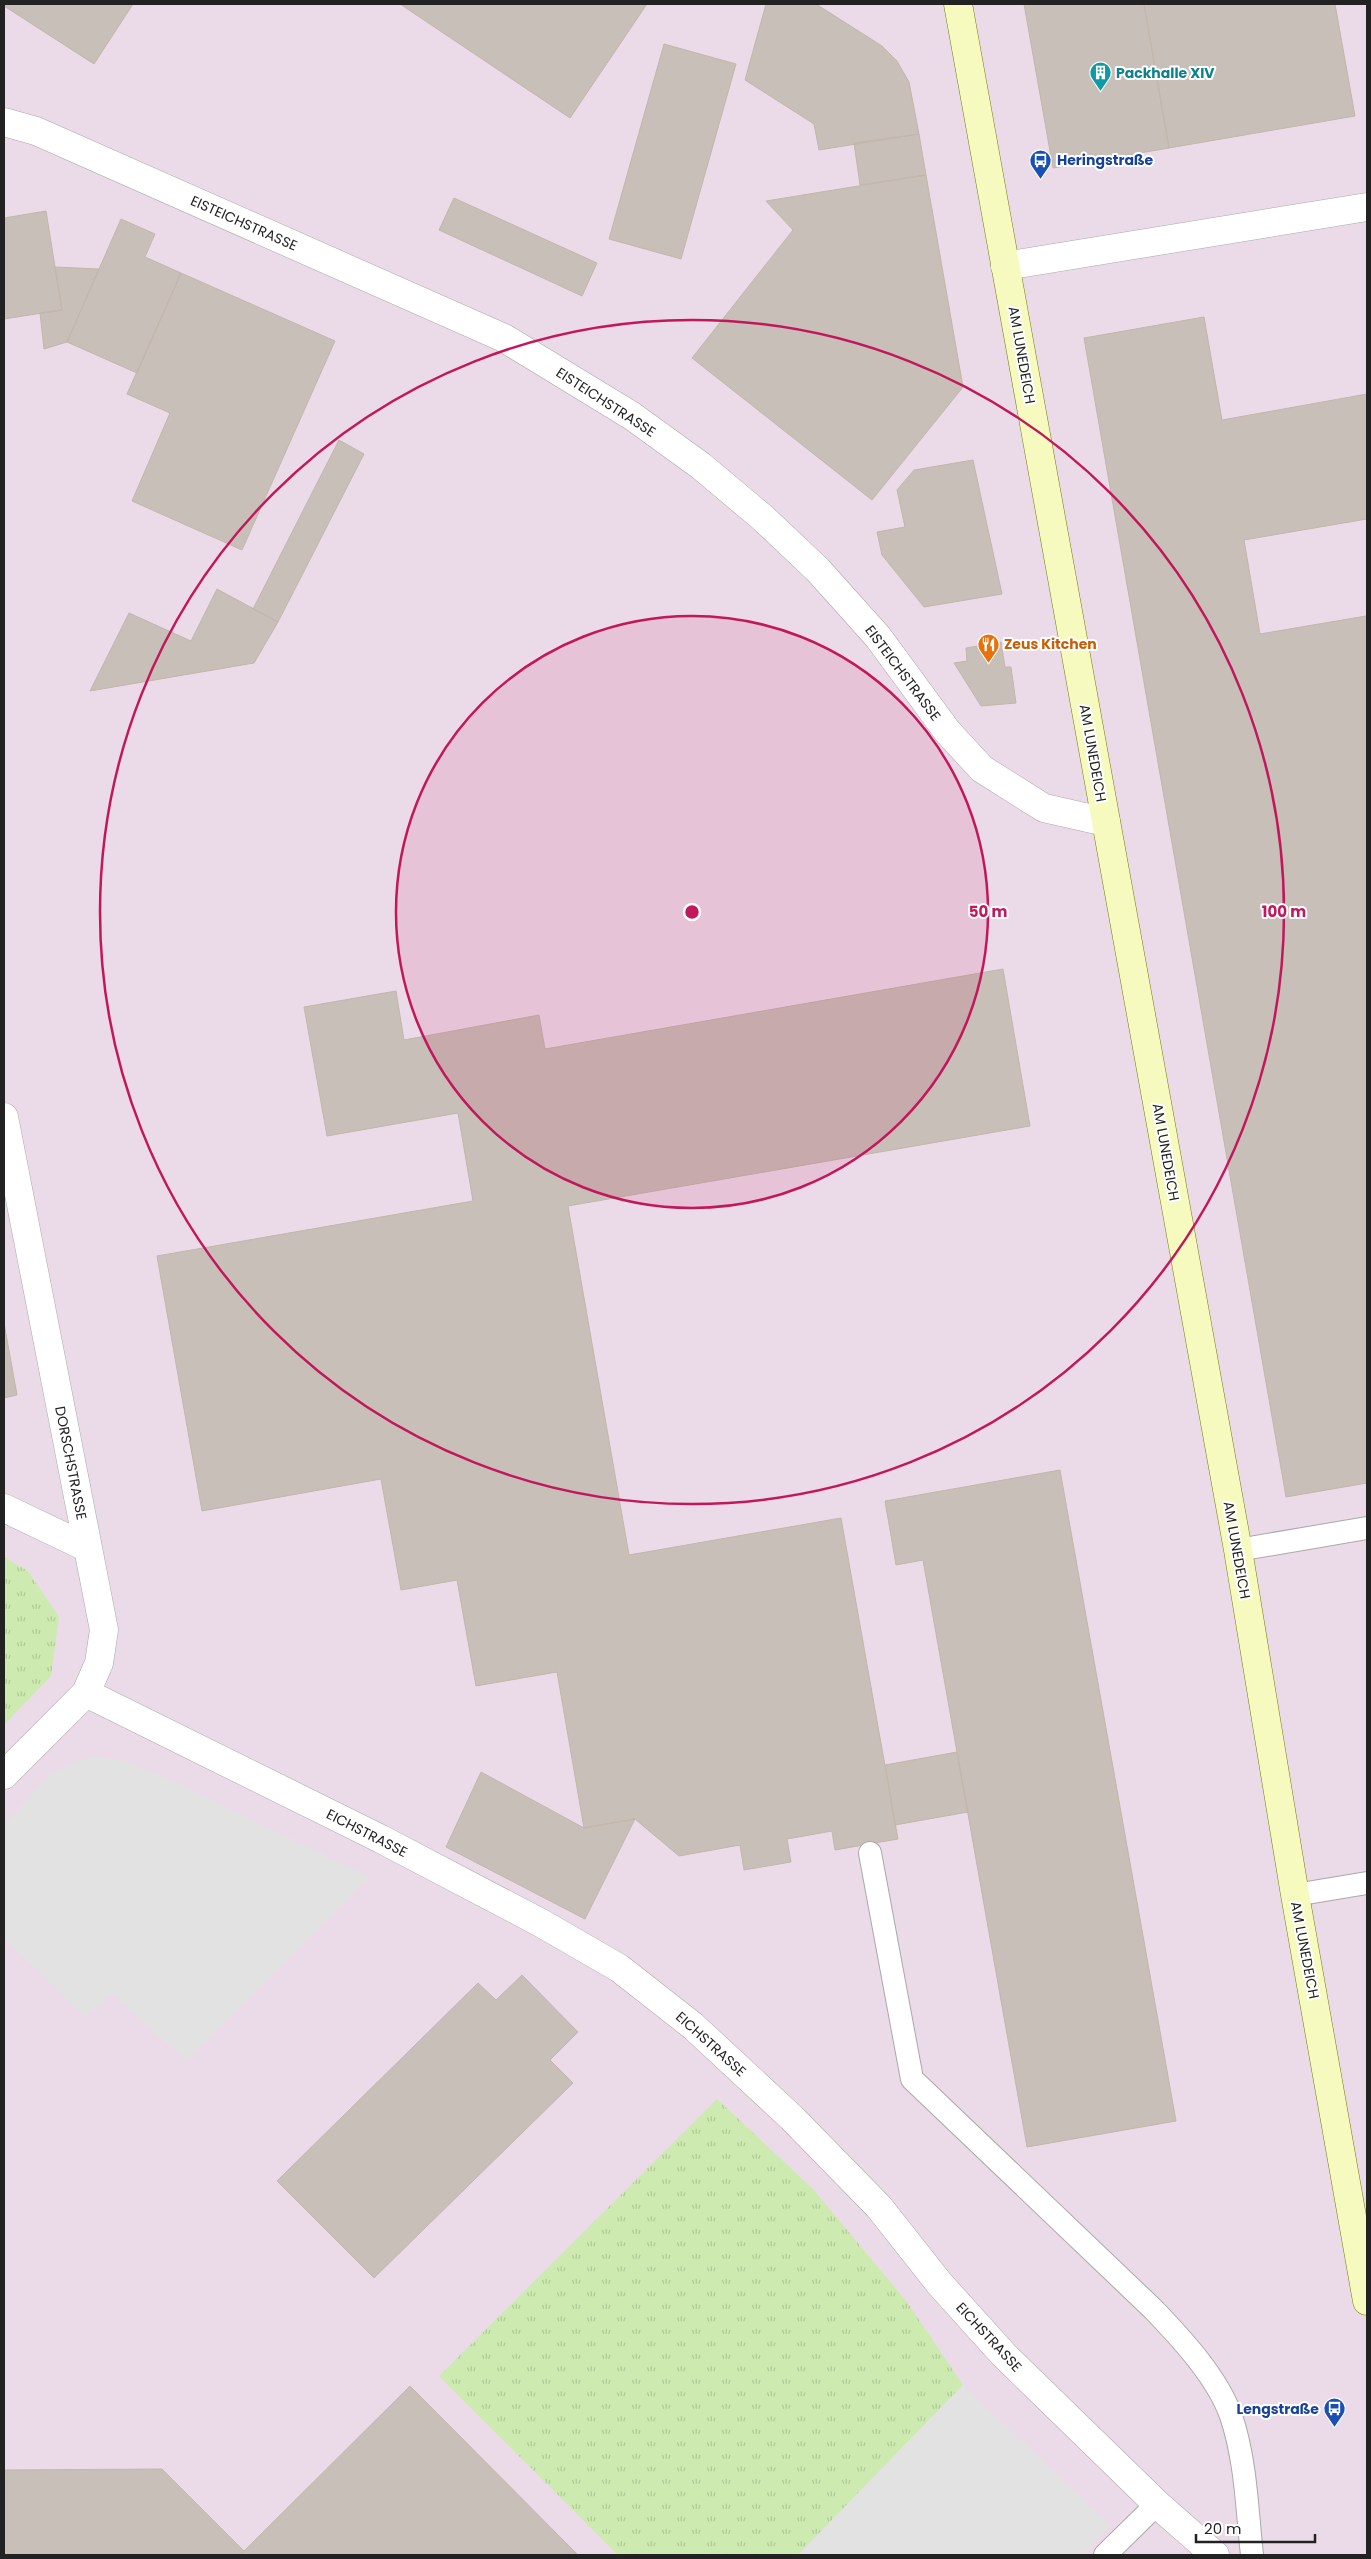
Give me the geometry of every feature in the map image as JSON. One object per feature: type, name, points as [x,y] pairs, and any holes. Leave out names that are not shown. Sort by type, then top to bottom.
[{"type":"street","name":"AM LUNEDEICH","points":[[958,4],[1238,1550],[1295,1896],[1362,2244],[1367,2301]]},
{"type":"street","name":"EISTEICHSTRASSE","points":[[4,122],[45,135],[504,338],[632,416],[701,466],[763,518],[818,570],[878,637],[947,731],[982,769],[1044,808],[1106,822]]},
{"type":"street","points":[[1005,266],[1367,207]]},
{"type":"street","name":"DORSCHSTRASSE","points":[[4,1117],[104,1630],[99,1663],[86,1693],[4,1775]]},
{"type":"street","points":[[4,1508],[88,1548]]},
{"type":"street","name":"EICHSTRASSE","points":[[86,1693],[380,1839],[541,1923],[619,1968],[693,2026],[792,2118],[879,2207],[939,2283],[1004,2355],[1157,2504],[1215,2555]]},
{"type":"lane","points":[[1238,1550],[1367,1528]]},
{"type":"lane","points":[[870,1853],[912,2079],[1153,2309],[1179,2336],[1219,2391],[1231,2415],[1239,2443],[1252,2555]]},
{"type":"lane","points":[[1295,1896],[1367,1883]]},
{"type":"lane","points":[[1105,2555],[1157,2504]]},
{"type":"shaded area","points":[[4,4],[1367,4],[1367,2555],[4,2555]]},
{"type":"shaded area","points":[[90,1757],[122,1760],[175,1782],[369,1877],[187,2061],[112,1994],[86,2018],[4,1937],[4,1825],[53,1772]]},
{"type":"shaded area","points":[[963,2385],[1110,2526],[1082,2555],[798,2555]]},
{"type":"green space","points":[[4,1557],[28,1571],[59,1617],[51,1676],[4,1725]]},
{"type":"green space","points":[[717,2099],[813,2189],[907,2302],[963,2385],[798,2555],[618,2555],[439,2376]]},
{"type":"building","points":[[4,4],[133,4],[94,64],[4,6]]},
{"type":"building","points":[[400,4],[647,4],[570,118]]},
{"type":"building","points":[[766,4],[816,4],[882,46],[897,61],[909,82],[919,134],[819,150],[814,124],[745,80]]},
{"type":"building","name":"Packhalle XIV","points":[[1024,4],[1144,4],[1169,148],[1053,168]]},
{"type":"building","points":[[1144,4],[1335,4],[1355,116],[1169,148]]},
{"type":"building","points":[[664,44],[736,64],[681,259],[609,239]]},
{"type":"building","points":[[919,134],[926,175],[860,185],[854,143]]},
{"type":"building","points":[[926,175],[963,387],[872,500],[692,358],[793,230],[766,201]]},
{"type":"building","points":[[454,198],[597,263],[582,296],[439,230]]},
{"type":"building","points":[[46,211],[62,310],[4,319],[4,218]]},
{"type":"building","points":[[121,219],[155,234],[145,257],[181,273],[137,373],[67,342]]},
{"type":"building","points":[[55,267],[99,269],[67,342],[44,349],[40,313],[62,310]]},
{"type":"building","points":[[181,273],[335,341],[242,550],[132,501],[170,413],[127,394]]},
{"type":"building","points":[[1204,317],[1222,420],[1367,394],[1367,519],[1244,540],[1260,634],[1366,616],[1367,622],[1367,1483],[1286,1497],[1084,338]]},
{"type":"building","points":[[339,440],[364,454],[278,622],[253,609]]},
{"type":"building","points":[[973,460],[1002,594],[924,607],[882,555],[877,532],[905,527],[897,490],[914,470]]},
{"type":"building","points":[[217,589],[278,622],[254,663],[90,691],[129,613],[191,641]]},
{"type":"building","points":[[1001,642],[1005,667],[1011,667],[1016,703],[981,706],[954,663],[967,661],[966,648]]},
{"type":"building","points":[[1003,969],[1030,1126],[568,1206],[629,1555],[841,1518],[898,1839],[835,1850],[832,1831],[787,1839],[791,1862],[744,1870],[740,1845],[679,1856],[635,1819],[584,1828],[557,1672],[476,1686],[457,1580],[401,1590],[381,1479],[202,1511],[157,1256],[473,1201],[458,1113],[327,1136],[304,1007],[396,991],[404,1040],[539,1015],[545,1049]]},
{"type":"building","points":[[4,1323],[17,1395],[4,1398]]},
{"type":"building","points":[[1060,1470],[1176,2121],[1027,2147],[923,1560],[896,1565],[885,1501]]},
{"type":"building","points":[[957,1752],[968,1812],[895,1825],[885,1765]]},
{"type":"building","points":[[481,1772],[584,1828],[635,1819],[585,1919],[446,1847]]},
{"type":"building","points":[[522,1975],[578,2032],[550,2060],[573,2083],[374,2278],[277,2181],[478,1983],[496,2000]]},
{"type":"building","points":[[410,2386],[578,2555],[240,2555],[244,2551]]},
{"type":"building","points":[[162,2469],[244,2551],[240,2555],[4,2555],[4,2470]]},
{"type":"place","name":"Packhalle XIV","points":[[1100,92]]},
{"type":"place","name":"Heringstraße","points":[[1041,179]]},
{"type":"place","name":"Zeus Kitchen","points":[[988,663]]},
{"type":"place","name":"Lengstraße","points":[[1335,2428]]}]
